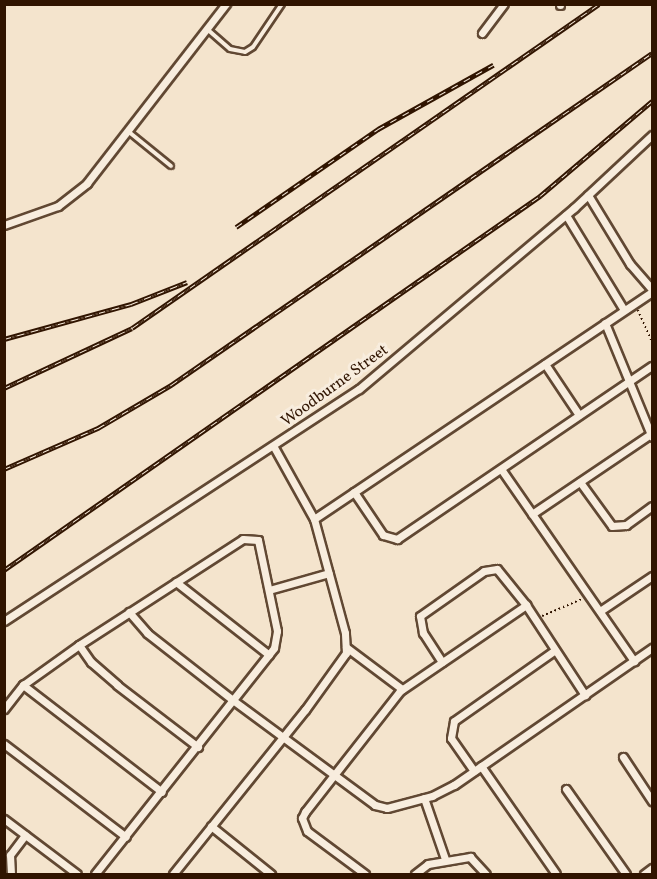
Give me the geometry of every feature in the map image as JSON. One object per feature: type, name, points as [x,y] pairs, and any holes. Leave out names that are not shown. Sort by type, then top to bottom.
[{"type":"street","points":[[4,225],[40,214],[72,197],[129,132],[226,4]]},
{"type":"street","points":[[482,33],[504,4]]},
{"type":"street","name":"Woodburne Street","points":[[4,621],[274,447],[359,389],[566,215],[652,135]]},
{"type":"street","points":[[314,519],[652,290],[630,264],[588,195]]},
{"type":"street","points":[[566,215],[624,310]]},
{"type":"street","points":[[532,514],[652,435],[605,323]]},
{"type":"street","points":[[545,364],[579,415]]},
{"type":"street","points":[[354,492],[383,535],[393,539],[652,366]]},
{"type":"street","points":[[173,874],[342,663],[346,647],[314,519],[274,447]]},
{"type":"street","points":[[501,469],[634,661]]},
{"type":"street","points":[[580,482],[610,524],[616,527],[629,524],[652,506]]},
{"type":"street","points":[[4,709],[23,686],[79,645],[251,537],[258,540],[277,636],[269,655],[95,874]]},
{"type":"street","points":[[442,662],[423,633],[420,616],[484,571],[497,569],[526,605],[585,695]]},
{"type":"street","points":[[269,590],[329,573]]},
{"type":"street","points":[[600,611],[652,576]]},
{"type":"street","points":[[176,582],[269,655]]},
{"type":"street","points":[[365,874],[307,831],[303,822],[305,812],[402,689],[526,605]]},
{"type":"street","points":[[129,612],[147,633],[234,701],[380,807],[424,798],[474,771],[652,648]]},
{"type":"street","points":[[79,645],[91,662],[117,685],[198,747]]},
{"type":"street","points":[[346,647],[402,689]]},
{"type":"street","points":[[474,771],[451,738],[454,721],[555,650]]},
{"type":"street","points":[[23,686],[162,792]]},
{"type":"street","points":[[4,744],[126,837]]},
{"type":"street","points":[[623,757],[652,801]]},
{"type":"street","points":[[481,766],[556,874]]},
{"type":"street","points":[[566,789],[626,874]]},
{"type":"street","points":[[424,798],[445,859]]},
{"type":"street","points":[[4,819],[77,874]]},
{"type":"street","points":[[211,826],[260,871],[271,874]]},
{"type":"street","points":[[11,874],[10,855],[25,835]]},
{"type":"street","points":[[415,874],[428,864],[445,859],[474,858],[486,874]]},
{"type":"street","points":[[644,874],[652,868]]},
{"type":"lane","points":[[207,29],[230,49],[245,52],[254,47],[282,4]]},
{"type":"lane","points":[[129,132],[171,166]]},
{"type":"path","points":[[634,303],[652,342]]},
{"type":"path","points":[[536,620],[589,597]]},
{"type":"railway","points":[[4,388],[132,328],[599,4]]},
{"type":"railway","points":[[4,469],[98,428],[171,385],[652,53]]},
{"type":"railway","points":[[236,227],[378,129],[493,65]]},
{"type":"railway","points":[[4,570],[540,196],[652,101]]},
{"type":"railway","points":[[4,339],[131,304],[187,282]]}]
